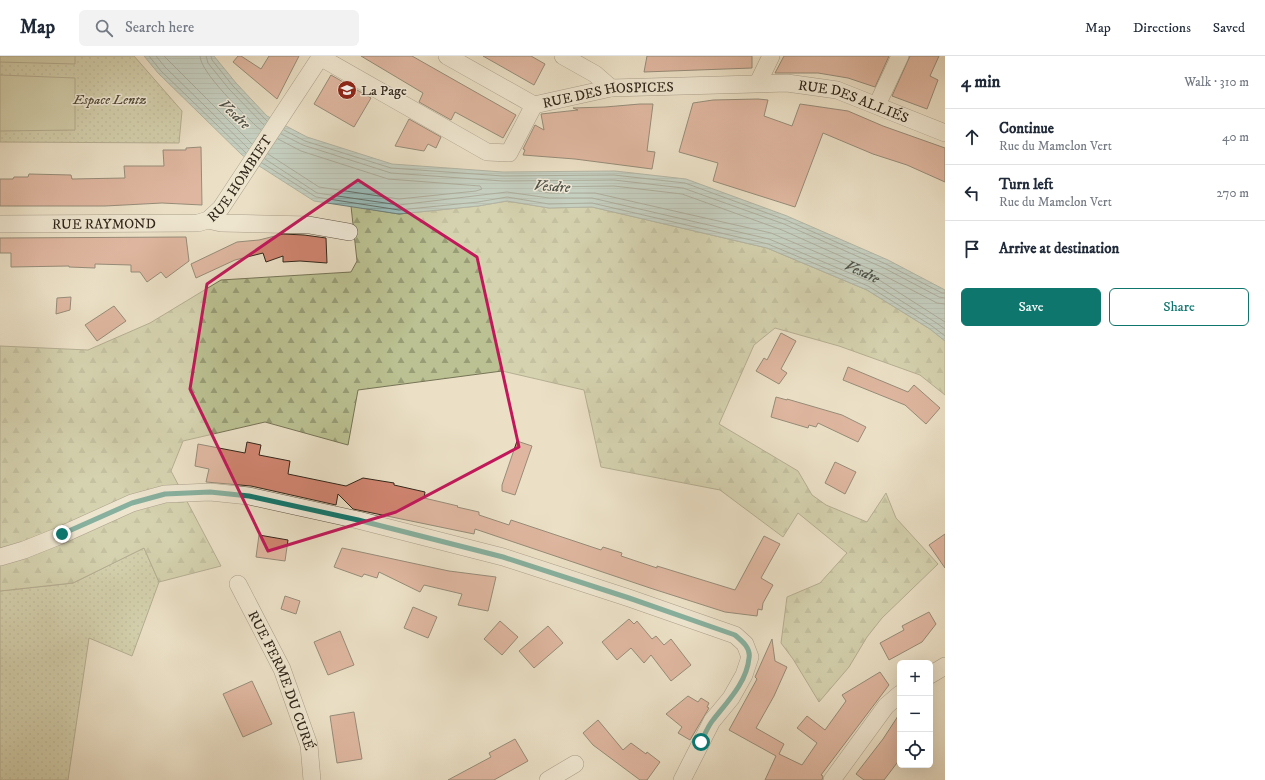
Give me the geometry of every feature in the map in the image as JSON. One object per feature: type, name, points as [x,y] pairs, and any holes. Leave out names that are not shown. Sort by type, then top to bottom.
[{"type":"street","name":"RUE DES HOSPICES","points":[[447,56],[534,105],[611,88],[758,83]]},
{"type":"street","points":[[563,56],[595,74],[611,88]]},
{"type":"street","points":[[758,83],[771,56]]},
{"type":"street","points":[[877,105],[900,56]]},
{"type":"street","points":[[320,57],[487,152],[509,153],[534,105]]},
{"type":"street","name":"RUE HOMBIET","points":[[208,220],[221,208],[320,57]]},
{"type":"street","name":"RUE DES ALLIÉS","points":[[758,83],[787,83],[837,90],[945,133]]},
{"type":"street","name":"RUE HOMBIET","points":[[208,220],[221,223],[309,225],[349,232]]},
{"type":"street","name":"RUE RAYMOND","points":[[0,224],[198,223],[208,220]]},
{"type":"street","points":[[0,557],[24,550],[59,536],[132,503],[165,494],[210,492],[249,496],[381,526],[503,557],[629,598],[735,635],[745,644],[750,657],[744,675],[731,698],[712,721],[682,780]]},
{"type":"street","name":"RUE FERME DU CURÉ","points":[[238,584],[282,668],[309,745],[312,780]]},
{"type":"street","points":[[933,673],[945,666]]},
{"type":"street","points":[[832,780],[886,706],[898,696]]},
{"type":"street","points":[[548,780],[575,764]]},
{"type":"highlighted area","points":[[358,180],[477,257],[519,447],[396,512],[268,551],[190,389],[207,284]]},
{"type":"green space","name":"Espace Lentz","points":[[0,56],[134,56],[182,111],[179,143],[0,142]]},
{"type":"green space","points":[[0,56],[75,56],[75,64],[0,62]]},
{"type":"green space","points":[[0,75],[75,78],[75,130],[0,131]]},
{"type":"green space","points":[[507,201],[549,208],[592,207],[767,248],[867,290],[930,329],[945,341],[945,395],[920,375],[839,346],[775,328],[754,345],[719,424],[798,471],[812,495],[826,505],[867,522],[886,493],[896,518],[938,564],[882,618],[867,637],[849,667],[819,702],[793,659],[781,643],[787,597],[820,583],[847,553],[798,513],[783,537],[720,490],[601,467],[584,390],[502,371],[358,390],[348,445],[265,422],[183,441],[171,471],[221,566],[159,582],[144,548],[73,583],[0,591],[0,346],[88,350],[150,323],[221,280],[351,272],[357,261],[351,206],[399,214],[478,206]]},
{"type":"green space","points":[[144,548],[159,582],[132,656],[89,638],[68,780],[0,780],[0,591],[73,583]]},
{"type":"water","name":"Vesdre","points":[[144,56],[214,56],[236,83],[267,116],[307,137],[392,164],[503,172],[615,171],[686,179],[787,216],[888,260],[945,290],[945,341],[930,329],[867,290],[767,248],[592,207],[549,208],[507,201],[478,206],[399,214],[314,201],[242,155],[158,73]]},
{"type":"building","points":[[238,56],[241,56],[261,69],[269,56],[299,56],[277,99],[233,62]]},
{"type":"building","points":[[361,56],[412,56],[516,115],[503,138],[455,112],[451,120],[419,102],[423,93]]},
{"type":"building","points":[[483,56],[531,56],[545,64],[534,85]]},
{"type":"building","points":[[647,56],[752,56],[752,68],[644,72]]},
{"type":"building","points":[[784,56],[889,56],[875,87],[848,78],[818,73],[775,73]]},
{"type":"building","points":[[910,56],[939,56],[930,76],[938,80],[927,109],[892,96]]},
{"type":"building","points":[[331,75],[371,98],[354,127],[314,104]]},
{"type":"building","points":[[713,100],[768,100],[764,116],[792,126],[800,104],[848,111],[883,126],[945,148],[945,182],[907,165],[873,154],[823,133],[795,207],[713,181],[718,163],[679,152],[693,103]]},
{"type":"building","points":[[653,104],[647,151],[655,152],[652,169],[575,159],[523,155],[525,150],[523,149],[535,125],[544,130],[541,114],[578,110],[573,108]]},
{"type":"building","points":[[409,119],[441,137],[436,148],[428,144],[424,151],[395,146]]},
{"type":"building","points":[[201,147],[202,205],[162,203],[105,206],[0,206],[0,179],[28,177],[29,174],[71,175],[72,179],[125,178],[124,166],[164,166],[163,150],[186,150],[186,148]]},
{"type":"building","points":[[283,234],[326,238],[327,263],[300,261],[283,262],[283,256],[266,262],[263,253],[235,260],[196,278],[191,264],[237,242],[259,240]]},
{"type":"building","points":[[186,237],[189,261],[166,278],[161,272],[147,282],[140,272],[131,272],[131,265],[95,264],[95,268],[69,266],[11,267],[11,253],[0,253],[0,238]]},
{"type":"building","points":[[71,297],[70,310],[56,314],[57,298]]},
{"type":"building","points":[[114,306],[126,321],[97,341],[85,325]]},
{"type":"building","points":[[781,333],[796,341],[781,369],[787,373],[779,384],[756,371],[764,358],[767,360]]},
{"type":"building","points":[[848,367],[908,392],[914,385],[940,408],[926,424],[905,405],[843,380]]},
{"type":"building","points":[[776,397],[842,415],[866,427],[858,442],[818,423],[816,427],[809,425],[808,428],[771,417]]},
{"type":"building","points":[[517,441],[532,446],[515,495],[502,491],[502,485]]},
{"type":"building","points":[[247,442],[261,445],[259,455],[290,461],[288,474],[346,486],[363,478],[394,483],[394,485],[425,492],[424,498],[479,512],[479,515],[509,525],[511,520],[601,550],[603,547],[622,553],[621,556],[657,568],[657,566],[735,590],[764,536],[780,544],[761,578],[773,585],[763,603],[762,610],[758,609],[757,616],[725,612],[475,529],[474,534],[353,509],[338,494],[336,505],[251,486],[206,482],[209,469],[195,466],[198,444],[245,453]]},
{"type":"building","points":[[835,462],[856,472],[845,494],[825,483]]},
{"type":"building","points":[[945,534],[945,568],[929,545]]},
{"type":"building","points":[[259,535],[288,540],[285,561],[256,557]]},
{"type":"building","points":[[342,548],[449,571],[496,577],[488,611],[458,605],[462,594],[424,585],[420,592],[379,572],[377,578],[364,574],[362,577],[334,567]]},
{"type":"building","points":[[285,596],[300,601],[296,614],[281,609]]},
{"type":"building","points":[[413,607],[437,617],[428,638],[404,628]]},
{"type":"building","points":[[929,612],[936,624],[922,642],[889,660],[880,643],[904,630],[902,626]]},
{"type":"building","points":[[629,619],[634,624],[637,621],[652,639],[656,636],[664,645],[671,639],[691,665],[671,681],[651,655],[644,663],[631,648],[617,660],[602,642]]},
{"type":"building","points":[[500,621],[518,637],[502,655],[484,639]]},
{"type":"building","points":[[548,626],[563,643],[534,668],[519,651]]},
{"type":"building","points":[[340,631],[354,665],[328,675],[314,642]]},
{"type":"building","points":[[772,639],[775,661],[787,667],[774,696],[756,728],[784,744],[779,754],[802,765],[817,743],[797,728],[807,716],[825,730],[846,701],[842,695],[880,672],[889,685],[821,775],[823,776],[822,780],[765,780],[776,756],[729,730],[757,679],[755,677]]},
{"type":"building","points":[[252,681],[272,724],[243,737],[223,694]]},
{"type":"building","points":[[688,696],[698,702],[701,698],[709,703],[707,707],[709,708],[690,740],[678,733],[682,727],[666,714]]},
{"type":"building","points":[[354,712],[362,759],[337,763],[330,716]]},
{"type":"building","points":[[897,718],[897,763],[884,780],[864,780],[856,774],[883,739]]},
{"type":"building","points":[[598,720],[623,750],[631,743],[646,754],[647,752],[660,762],[647,780],[640,780],[593,745],[583,733]]},
{"type":"building","points":[[515,739],[528,761],[494,780],[448,780],[491,757],[489,753]]},
{"type":"place","name":"La Page","points":[[347,90]]},
{"type":"route","points":[[62,534],[132,503],[165,494],[210,492],[249,496],[358,520],[503,557],[629,598],[735,635],[747,647],[750,657],[744,675],[731,698],[712,721],[701,742]]}]
